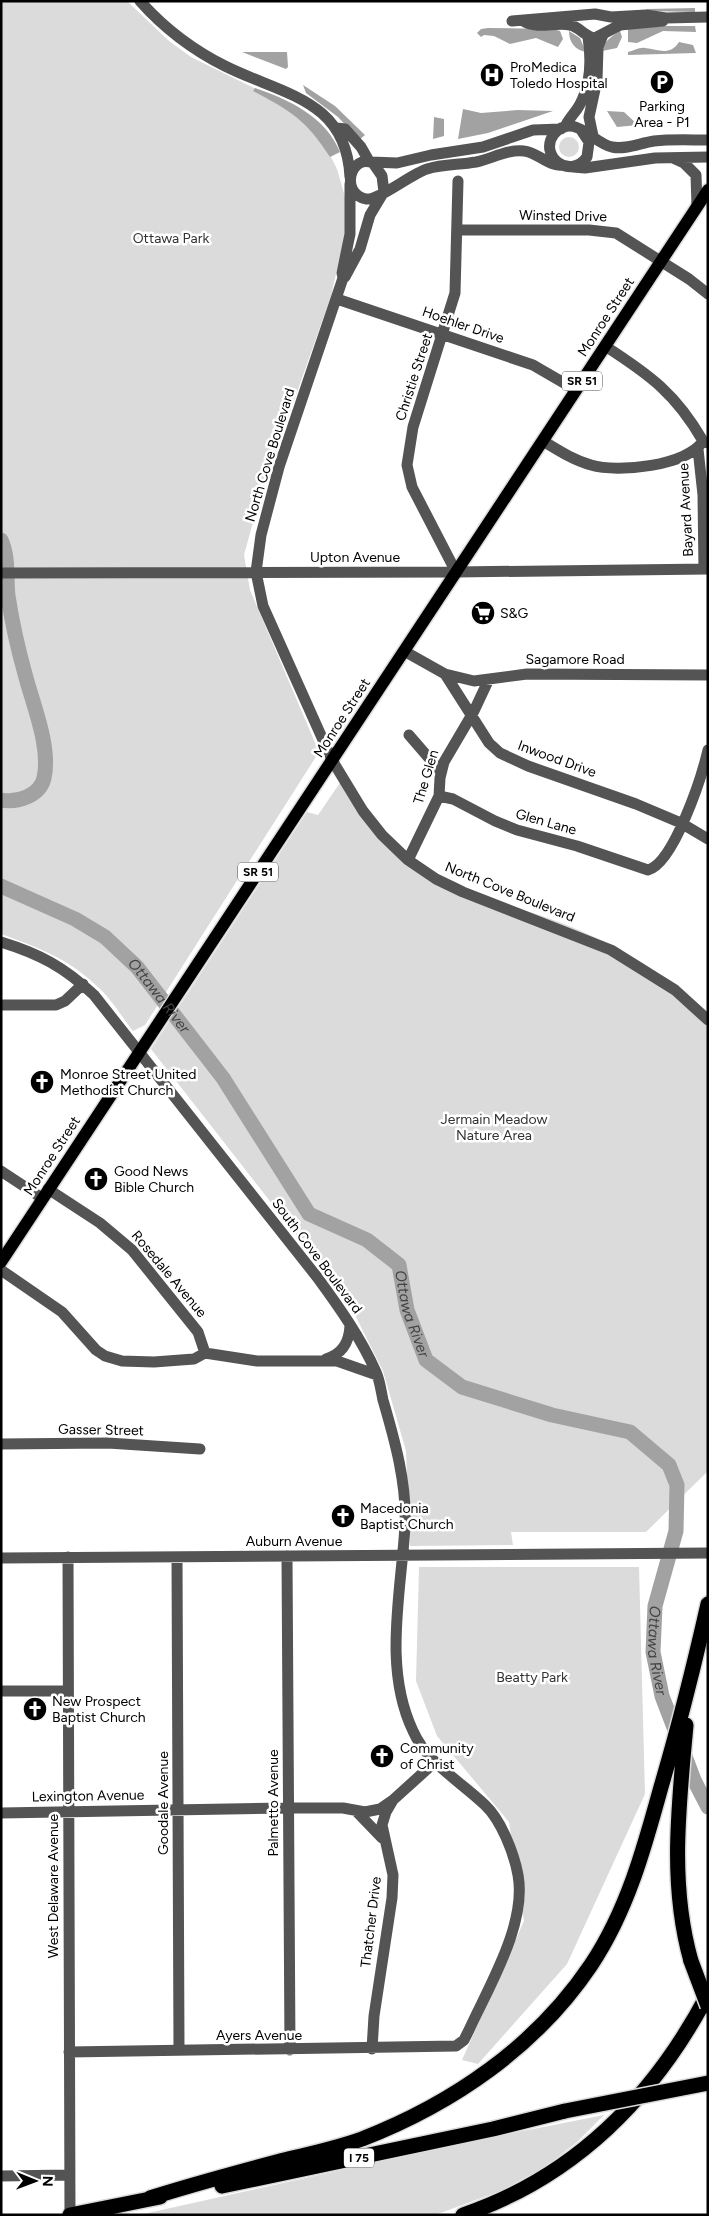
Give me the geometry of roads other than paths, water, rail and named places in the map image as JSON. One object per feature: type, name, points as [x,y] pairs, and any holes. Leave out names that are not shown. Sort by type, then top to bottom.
[{"type":"highway","points":[[150,2198],[360,2140],[419,2115],[452,2097],[492,2068],[548,2018],[591,1965],[623,1907],[643,1854],[690,1683],[708,1604]]},
{"type":"highway","points":[[690,1683],[676,1852],[681,1918],[691,1961],[708,2006]]},
{"type":"highway","points":[[463,2215],[509,2197],[545,2178],[618,2120],[656,2075],[691,2026],[708,1994]]},
{"type":"highway","name":"I 75","points":[[70,2215],[327,2165],[493,2129],[565,2111],[708,2083]]},
{"type":"main road","name":"Monroe Street","points":[[1,1262],[708,190]]},
{"type":"street","name":"North Cove Boulevard","points":[[140,1],[166,27],[202,53],[241,73],[297,96],[317,109],[337,128],[349,155],[351,228],[342,273],[343,278]]},
{"type":"street","points":[[666,18],[663,21],[626,24],[595,38],[570,25],[528,24],[517,21],[542,17],[594,14],[613,17],[646,14],[666,18],[708,17]]},
{"type":"street","points":[[593,138],[588,117],[597,80],[598,47],[606,22],[594,14]]},
{"type":"street","points":[[580,130],[590,142],[589,154],[582,163],[567,166],[554,158],[550,147],[553,136],[563,128],[582,101],[590,61],[586,35],[582,24],[594,14]]},
{"type":"street","name":"North Cove Boulevard","points":[[337,128],[345,129],[361,147],[369,162]]},
{"type":"street","points":[[708,140],[654,141],[617,148],[604,145],[585,130],[563,128],[533,130],[483,147],[431,155],[400,163],[369,162],[355,167],[350,182],[357,194],[364,198],[382,194],[410,176],[428,169],[482,161],[515,151],[531,152],[557,166],[585,168],[672,157],[708,157]]},
{"type":"street","points":[[672,157],[684,163],[696,175],[697,206]]},
{"type":"street","points":[[369,162],[382,176],[382,194]]},
{"type":"street","name":"Christie Street","points":[[456,572],[412,487],[407,465],[413,427],[444,334],[455,293],[458,181]]},
{"type":"street","name":"North Cove Boulevard","points":[[382,194],[370,215],[356,258],[343,278],[279,467],[261,535],[256,572],[263,606],[332,760],[363,811],[382,835],[408,860],[436,879],[463,892],[611,950],[675,990],[708,1020]]},
{"type":"street","name":"Winsted Drive","points":[[458,230],[607,231],[626,238],[690,279],[708,294]]},
{"type":"street","name":"Hoehler Drive","points":[[337,299],[533,365],[576,390]]},
{"type":"street","points":[[543,441],[572,458],[605,468],[642,467],[684,456],[703,445],[668,392],[650,375],[605,346]]},
{"type":"street","name":"Bayard Avenue","points":[[703,445],[706,569]]},
{"type":"street","name":"Upton Avenue","points":[[1,573],[456,572],[706,569]]},
{"type":"street","name":"Inwood Drive","points":[[404,651],[444,674],[489,743],[514,761],[636,804],[681,823],[708,839]]},
{"type":"street","name":"Sagamore Road","points":[[444,674],[474,681],[518,674],[708,675]]},
{"type":"street","name":"The Glen","points":[[408,860],[439,796],[441,772],[456,738],[471,716],[490,679]]},
{"type":"street","points":[[409,735],[441,772]]},
{"type":"street","points":[[681,823],[695,794],[708,750]]},
{"type":"street","name":"Glen Lane","points":[[439,796],[453,799],[516,830],[577,846],[648,870],[655,868],[661,861],[672,845],[681,823]]},
{"type":"street","name":"South Cove Boulevard","points":[[1,942],[51,960],[83,984],[143,1047],[317,1277],[350,1326],[377,1375],[393,1431],[401,1470],[405,1524],[396,1672],[399,1693],[413,1732],[435,1762],[487,1806],[509,1843],[518,1875],[520,1895],[513,1932],[464,2040],[456,2046],[449,2048]]},
{"type":"street","points":[[1,1005],[56,1005],[66,1001],[83,984]]},
{"type":"street","name":"Rosedale Avenue","points":[[1,1171],[106,1227],[132,1250],[198,1332],[205,1353]]},
{"type":"street","points":[[1,1270],[62,1312],[96,1350],[105,1356],[122,1361],[154,1362],[194,1359],[205,1353],[257,1361],[337,1361],[377,1375]]},
{"type":"street","points":[[322,1360],[341,1352],[350,1335],[350,1326]]},
{"type":"street","name":"Gasser Street","points":[[1,1444],[108,1443],[200,1449]]},
{"type":"street","name":"Auburn Avenue","points":[[1,1558],[708,1554]]},
{"type":"street","name":"Palmetto Avenue","points":[[287,1556],[290,2050]]},
{"type":"street","name":"West Delaware Avenue","points":[[68,1557],[67,1813],[70,2215]]},
{"type":"street","name":"Goodale Avenue","points":[[177,1557],[179,2050]]},
{"type":"street","points":[[1,1691],[67,1691]]},
{"type":"street","name":"Thatcher Drive","points":[[372,2049],[374,2016],[392,1898],[393,1875],[382,1825],[386,1812],[393,1800],[435,1762]]},
{"type":"street","name":"Lexington Avenue","points":[[1,1813],[288,1808],[343,1808],[356,1811],[372,1811],[380,1809],[393,1800]]},
{"type":"street","points":[[356,1811],[384,1840]]},
{"type":"street","name":"Ayers Avenue","points":[[69,2052],[449,2048]]},
{"type":"street","points":[[1,2176],[69,2175]]},
{"type":"waterway","name":"Ottawa River","points":[[1,540],[6,560],[8,596],[13,626],[40,726],[46,766],[42,784],[33,794],[21,799],[1,800]]},
{"type":"waterway","name":"Ottawa River","points":[[1,886],[75,919],[105,937],[137,967],[223,1078],[309,1214],[367,1240],[399,1265],[407,1310],[426,1360],[462,1387],[552,1415],[630,1432],[669,1465],[677,1485],[676,1531],[655,1606],[653,1652],[662,1696],[694,1780],[708,1807]]},
{"type":"place","name":"ProMedica Toledo Hospital","points":[[492,75]]},
{"type":"place","name":"Parking Area - P1","points":[[662,82]]},
{"type":"place","name":"S&G","points":[[483,613]]},
{"type":"place","name":"Monroe Street United Methodist Church","points":[[42,1082]]},
{"type":"place","name":"Good News Bible Church","points":[[96,1179]]},
{"type":"place","name":"Macedonia Baptist Church","points":[[343,1516]]},
{"type":"place","name":"New Prospect Baptist Church","points":[[35,1709]]},
{"type":"place","name":"Community of Christ","points":[[382,1756]]},
{"type":"park label","name":"Ottawa Park","points":[[171,238]]},
{"type":"park label","name":"Jermain Meadow Nature Area","points":[[494,1128]]},
{"type":"park label","name":"Beatty Park","points":[[532,1677]]}]
